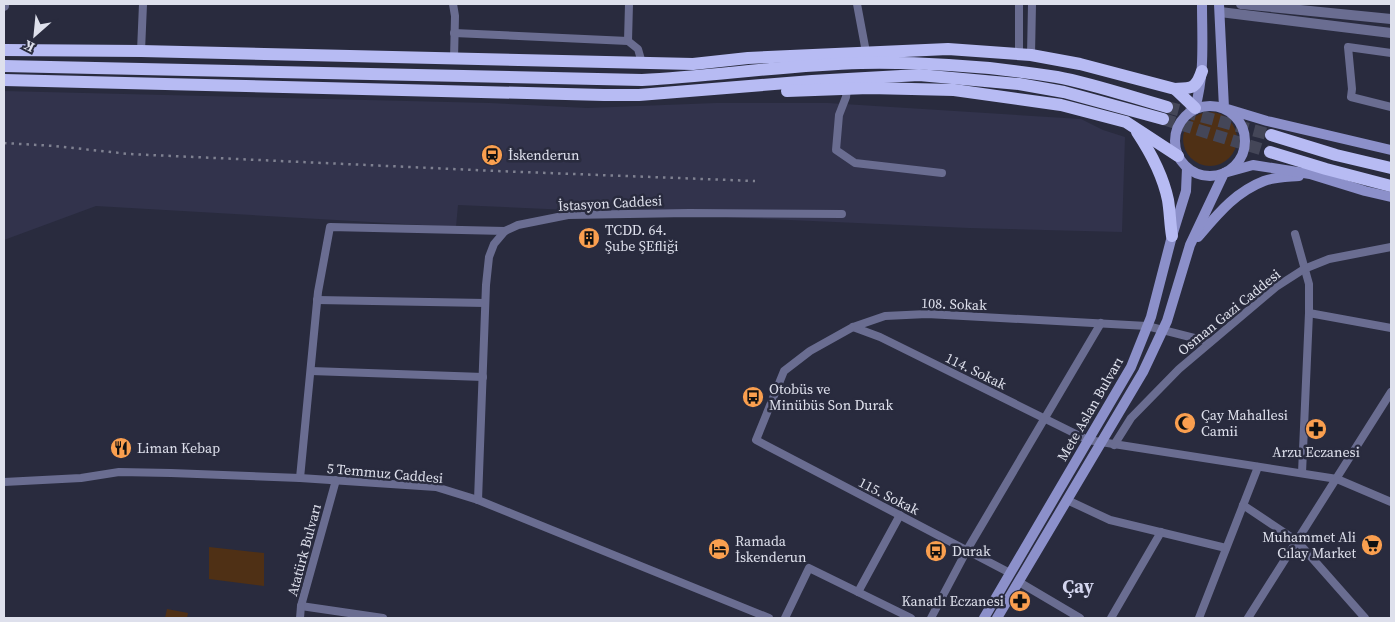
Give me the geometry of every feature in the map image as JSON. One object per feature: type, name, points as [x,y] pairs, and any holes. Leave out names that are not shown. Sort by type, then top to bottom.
[{"type":"highway","points":[[4,50],[141,51],[693,64],[748,58],[948,49],[1025,55],[1080,64],[1174,89],[1194,86],[1198,82],[1202,71]]},
{"type":"highway","points":[[4,66],[642,80],[690,78],[735,72],[860,63],[920,64],[1058,78],[1167,107]]},
{"type":"highway","points":[[4,80],[557,95],[639,95],[812,81],[919,75],[1019,84],[1064,92],[1162,120]]},
{"type":"highway","points":[[702,90],[765,92],[869,88],[954,90],[1061,105],[1126,122],[1178,156]]},
{"type":"highway","points":[[1174,89],[1195,108]]},
{"type":"highway","points":[[1126,122],[1136,130],[1144,143],[1162,181],[1168,201],[1172,236]]},
{"type":"highway","points":[[1271,135],[1391,168]]},
{"type":"highway","points":[[1270,152],[1391,186]]},
{"type":"main road","points":[[1195,108],[1200,91],[1202,71],[1202,4]]},
{"type":"main road","points":[[1219,8],[1224,108]]},
{"type":"main road","points":[[1224,108],[1234,114],[1241,124],[1245,135],[1245,146],[1241,158],[1234,167],[1217,176],[1201,175],[1187,168],[1178,156],[1174,138],[1177,128],[1187,114],[1195,108],[1204,106],[1214,105],[1276,123],[1391,150]]},
{"type":"main road","points":[[1224,173],[1253,165],[1310,174],[1391,197]]},
{"type":"main road","name":"Mete Aslan Bulvarı","points":[[984,618],[1131,367],[1147,326],[1186,191],[1187,168]]},
{"type":"main road","name":"Mete Aslan Bulvarı","points":[[997,618],[1143,372],[1164,330],[1190,245],[1224,173]]},
{"type":"main road","points":[[1190,245],[1224,207],[1242,192],[1265,180],[1310,174]]},
{"type":"street","points":[[141,51],[143,4]]},
{"type":"street","points":[[452,4],[455,16],[454,59]]},
{"type":"street","points":[[628,41],[629,4]]},
{"type":"street","points":[[857,4],[866,52]]},
{"type":"street","points":[[1019,4],[1025,55]]},
{"type":"street","points":[[1025,55],[1032,4]]},
{"type":"street","points":[[1241,4],[1332,8],[1391,19]]},
{"type":"street","points":[[1219,8],[1391,33]]},
{"type":"street","points":[[454,33],[628,41],[638,49],[642,63]]},
{"type":"street","points":[[1391,53],[1348,47],[1351,97],[1391,107]]},
{"type":"street","points":[[847,89],[839,115],[836,150],[855,163],[942,173]]},
{"type":"street","name":"İstasyon Caddesi","points":[[505,231],[518,225],[568,215],[689,213],[842,214]]},
{"type":"street","points":[[300,478],[317,300],[330,227],[505,231]]},
{"type":"street","points":[[478,500],[485,303],[489,257],[494,244],[505,231]]},
{"type":"street","points":[[1296,234],[1309,284],[1302,473]]},
{"type":"street","name":"Osman Gazi Caddesi","points":[[1114,445],[1131,418],[1178,369],[1276,287],[1304,269],[1330,259],[1391,247]]},
{"type":"street","points":[[317,300],[485,303]]},
{"type":"street","points":[[1309,313],[1391,328]]},
{"type":"street","name":"108. Sokak","points":[[756,440],[784,371],[810,350],[852,326],[885,316],[927,314],[1147,326],[1210,342]]},
{"type":"street","points":[[931,618],[967,550],[1046,420],[1101,323]]},
{"type":"street","name":"114. Sokak","points":[[852,326],[880,337],[1088,440],[1337,479],[1391,502]]},
{"type":"street","points":[[311,371],[483,376]]},
{"type":"street","points":[[1248,618],[1391,392]]},
{"type":"street","name":"115. Sokak","points":[[756,440],[1010,573]]},
{"type":"street","points":[[1201,618],[1258,467]]},
{"type":"street","name":"5 Temmuz Caddesi","points":[[4,482],[94,476],[119,472],[162,472],[300,478],[436,487],[478,500],[769,618]]},
{"type":"street","name":"Atatürk Bulvarı","points":[[336,480],[301,606],[383,618]]},
{"type":"street","points":[[1067,500],[1110,520],[1226,548]]},
{"type":"street","points":[[1243,505],[1297,541],[1365,618]]},
{"type":"street","points":[[858,592],[900,515]]},
{"type":"street","points":[[1111,618],[1161,532]]},
{"type":"street","points":[[785,618],[810,568],[911,618]]},
{"type":"street","points":[[1018,582],[1080,618]]},
{"type":"street","points":[[300,618],[301,606]]},
{"type":"shaded area","points":[[4,91],[490,103],[587,108],[716,103],[828,103],[1081,119],[1103,130],[1125,137],[1122,232],[969,228],[458,205],[456,227],[96,206],[4,240]]},
{"type":"shaded area","points":[[1210,112],[1220,114],[1229,120],[1235,129],[1237,139],[1235,149],[1229,158],[1220,164],[1210,166],[1200,164],[1191,158],[1185,149],[1183,139],[1185,129],[1191,120],[1200,114]]},
{"type":"shaded area","points":[[209,547],[264,553],[264,586],[209,579]]},
{"type":"shaded area","points":[[167,609],[188,613],[187,618],[165,618]]},
{"type":"tunnel","points":[[1167,107],[1271,135]]},
{"type":"tunnel","points":[[1163,119],[1270,152]]},
{"type":"railway","points":[[4,143],[129,154],[755,181]]},
{"type":"place","name":"İskenderun","points":[[492,155]]},
{"type":"place","name":"TCDD. 64. Şube ŞEfliği","points":[[589,238]]},
{"type":"place","name":"Otobüs ve Minübüs Son Durak","points":[[753,397]]},
{"type":"place","name":"Çay Mahallesi Camii","points":[[1185,423]]},
{"type":"place","name":"Arzu Eczanesi","points":[[1316,429]]},
{"type":"place","name":"Liman Kebap","points":[[121,448]]},
{"type":"place","name":"Muhammet Ali Cılay Market","points":[[1372,545]]},
{"type":"place","name":"Ramada İskenderun","points":[[719,549]]},
{"type":"place","name":"Durak","points":[[936,551]]},
{"type":"place","name":"Kanatlı Eczanesi","points":[[1020,601]]},
{"type":"district","name":"Çay","points":[[1078,586]]}]
